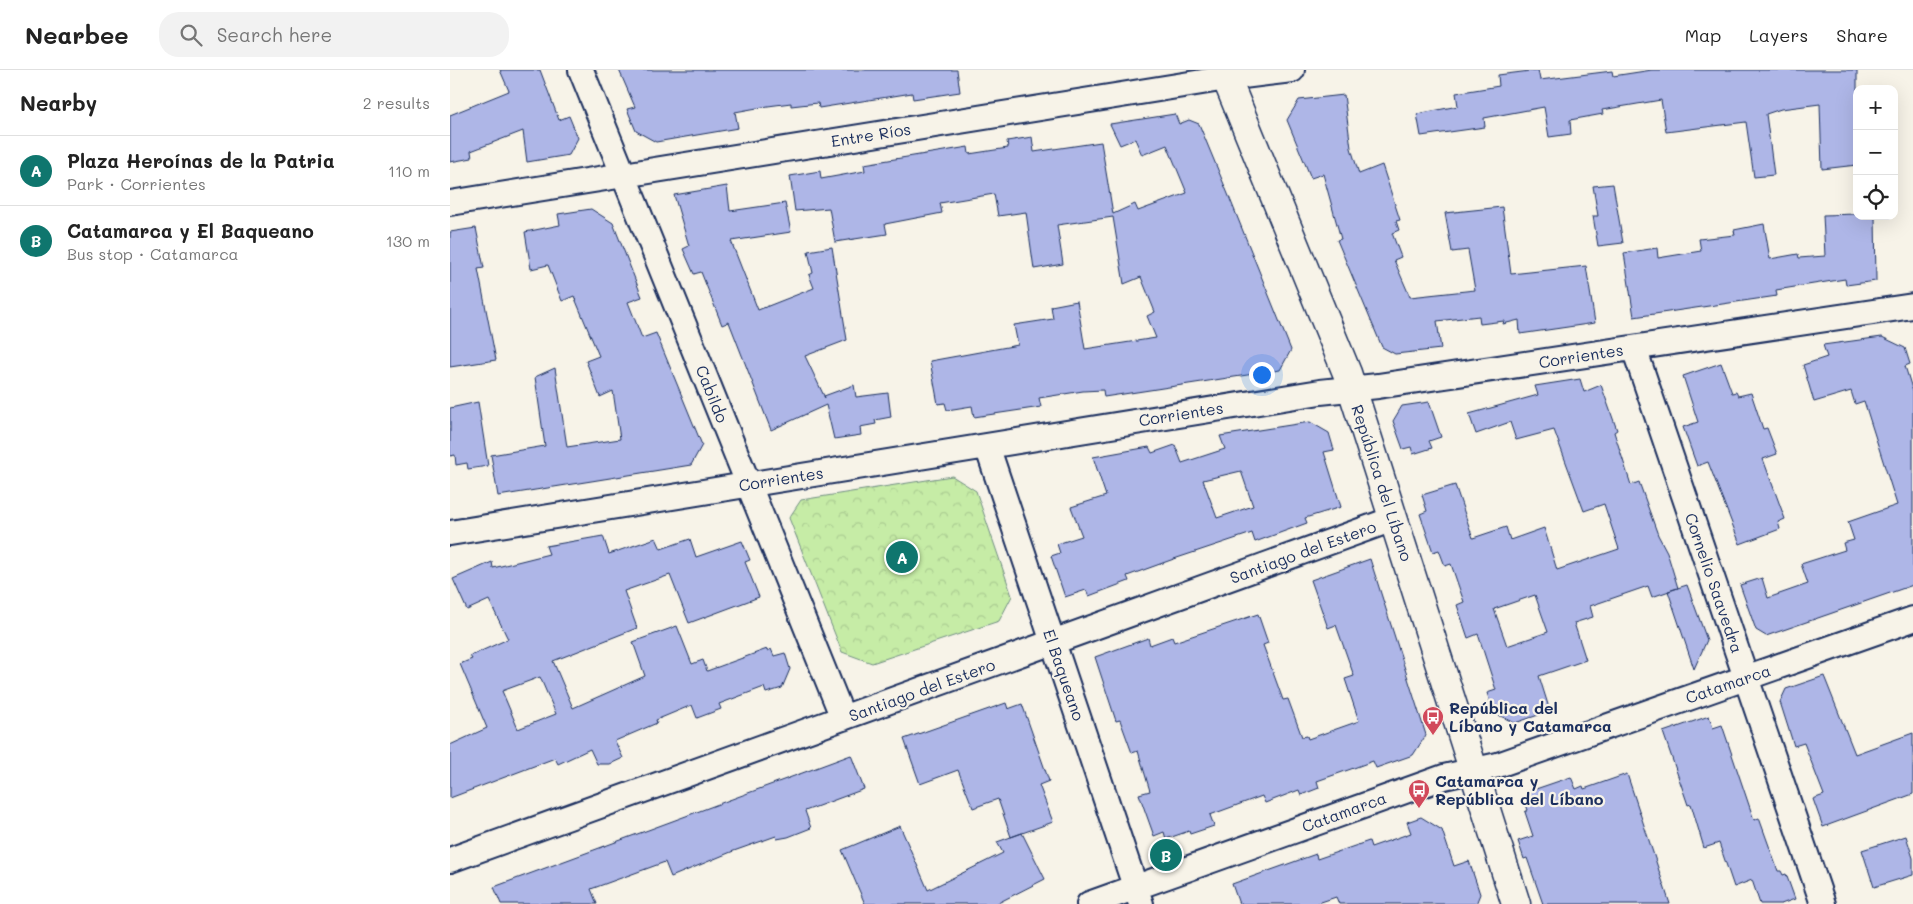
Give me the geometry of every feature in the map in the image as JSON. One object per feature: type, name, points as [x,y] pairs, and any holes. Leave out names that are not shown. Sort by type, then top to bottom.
[{"type":"main road","name":"República del Líbano","points":[[1225,74],[1352,389],[1516,904]]},
{"type":"street","name":"Cabildo","points":[[582,70],[843,718]]},
{"type":"street","name":"Entre Ríos","points":[[450,203],[1225,74],[1292,70]]},
{"type":"street","name":"Corrientes","points":[[450,533],[1320,392],[1352,389],[1913,306]]},
{"type":"street","name":"Cornelio Saavedra","points":[[1634,348],[1823,904]]},
{"type":"street","name":"El Baqueano","points":[[987,446],[1138,895]]},
{"type":"street","name":"Santiago del Estero","points":[[450,860],[1393,519]]},
{"type":"street","name":"Catamarca","points":[[1089,904],[1138,895],[1444,777],[1498,765],[1913,619]]},
{"type":"green space","points":[[952,476],[976,491],[1012,596],[999,621],[872,663],[842,652],[789,518],[801,500]]},
{"type":"building","points":[[500,70],[540,70],[559,120],[569,116],[578,138],[569,155],[527,162],[523,131],[471,151],[472,158],[450,162],[450,115],[509,91]]},
{"type":"building","points":[[619,70],[957,70],[960,92],[913,99],[912,93],[819,108],[818,103],[791,106],[791,103],[768,106],[735,112],[738,128],[656,142],[636,131],[627,109],[635,107]]},
{"type":"building","points":[[1538,70],[1540,80],[1612,71],[1613,76],[1652,70],[1857,70],[1857,85],[1853,85],[1853,165],[1822,169],[1820,104],[1781,109],[1766,114],[1774,175],[1754,177],[1746,122],[1666,132],[1661,100],[1602,110],[1603,114],[1570,120],[1571,134],[1549,137],[1544,107],[1484,118],[1485,127],[1421,136],[1417,114],[1458,106],[1456,93],[1499,86],[1498,75]]},
{"type":"building","points":[[1344,95],[1351,148],[1359,174],[1382,165],[1400,220],[1396,221],[1399,230],[1392,233],[1401,257],[1394,260],[1410,297],[1475,290],[1468,250],[1452,252],[1445,213],[1502,207],[1511,274],[1586,266],[1595,323],[1520,334],[1519,320],[1503,324],[1504,321],[1480,324],[1479,316],[1437,321],[1441,349],[1395,354],[1382,347],[1337,240],[1341,239],[1323,174],[1311,178],[1287,120],[1299,100]]},
{"type":"building","points":[[1175,114],[1179,124],[1189,120],[1199,124],[1228,194],[1291,350],[1280,370],[1104,397],[1103,390],[1083,391],[1039,398],[1041,407],[974,417],[972,406],[947,410],[945,403],[938,404],[930,361],[1018,345],[1014,325],[1053,319],[1051,306],[1077,301],[1085,349],[1156,338],[1147,316],[1155,312],[1141,277],[1124,284],[1113,217],[1057,225],[1063,264],[1034,269],[1026,212],[998,216],[994,194],[940,203],[942,213],[885,224],[887,234],[835,242],[829,208],[795,211],[790,176],[820,171],[821,179],[865,171],[864,164],[968,147],[969,154],[1008,148],[1007,141],[1032,137],[1034,152],[1101,142],[1113,214],[1135,204],[1138,211],[1187,193],[1167,145],[1142,155],[1135,139],[1120,145],[1110,124]]},
{"type":"building","points":[[1613,184],[1623,243],[1598,246],[1593,216],[1598,216],[1593,186]]},
{"type":"building","points":[[727,186],[730,211],[785,203],[791,232],[731,241],[758,310],[814,288],[809,275],[813,273],[808,251],[832,247],[847,340],[805,356],[824,396],[854,385],[856,397],[888,393],[891,417],[875,420],[876,424],[860,427],[861,435],[834,439],[826,405],[771,430],[729,322],[722,325],[701,272],[694,274],[683,249],[689,246],[674,195]]},
{"type":"building","points":[[591,209],[613,223],[642,297],[628,302],[642,338],[656,333],[702,445],[691,465],[498,496],[491,455],[545,446],[535,377],[555,368],[567,447],[620,439],[613,391],[600,397],[586,361],[599,356],[574,296],[562,301],[548,265],[531,269],[525,232],[560,225],[558,214]]},
{"type":"building","points":[[1853,214],[1853,220],[1875,220],[1876,281],[1846,285],[1845,279],[1776,290],[1777,296],[1634,317],[1624,253],[1657,248],[1658,258],[1701,251],[1699,239],[1735,235],[1734,230],[1764,224],[1770,259],[1798,254],[1799,258],[1825,256],[1823,215]]},
{"type":"building","points":[[476,228],[484,268],[478,269],[496,360],[450,367],[450,232]]},
{"type":"building","points":[[1882,337],[1905,348],[1910,364],[1905,366],[1913,392],[1913,585],[1766,636],[1756,630],[1740,585],[1762,578],[1768,598],[1808,584],[1801,564],[1845,550],[1843,543],[1854,540],[1848,522],[1897,505],[1864,401],[1855,404],[1851,391],[1814,402],[1803,365],[1827,357],[1823,345]]},
{"type":"building","points":[[1721,363],[1732,393],[1736,392],[1738,396],[1751,393],[1763,429],[1767,428],[1777,454],[1763,459],[1785,519],[1778,522],[1780,529],[1740,544],[1708,462],[1697,466],[1683,427],[1698,422],[1683,376]]},
{"type":"building","points":[[1580,379],[1584,392],[1601,385],[1617,430],[1614,432],[1631,485],[1639,482],[1658,535],[1667,552],[1678,588],[1652,597],[1648,586],[1590,606],[1593,617],[1574,623],[1586,660],[1539,676],[1550,711],[1515,723],[1494,713],[1487,693],[1496,690],[1478,634],[1468,638],[1457,605],[1464,602],[1451,564],[1445,566],[1439,550],[1433,552],[1420,514],[1427,511],[1422,495],[1455,485],[1473,538],[1506,527],[1510,540],[1544,528],[1557,570],[1619,549],[1604,504],[1584,511],[1554,430],[1516,440],[1510,422],[1476,434],[1469,414],[1538,395],[1535,386]],"holes":[[[1535,595],[1548,632],[1507,646],[1494,609]]]},
{"type":"building","points":[[478,402],[488,466],[468,469],[467,463],[456,465],[455,455],[450,456],[450,408]]},
{"type":"building","points":[[1429,402],[1441,437],[1429,441],[1432,448],[1413,454],[1411,447],[1403,449],[1393,421],[1402,406]]},
{"type":"building","points":[[1310,422],[1329,433],[1334,450],[1324,452],[1341,507],[1305,518],[1307,523],[1255,542],[1252,533],[1127,576],[1129,581],[1089,596],[1086,590],[1065,597],[1051,556],[1060,553],[1057,544],[1082,536],[1071,507],[1106,496],[1093,457],[1149,447],[1152,453],[1175,445],[1182,463],[1225,449],[1220,436]],"holes":[[[1241,471],[1253,506],[1217,518],[1203,480]]]},
{"type":"building","points":[[603,536],[609,554],[656,538],[661,549],[690,539],[696,557],[742,541],[750,560],[745,562],[759,597],[689,623],[670,575],[624,591],[637,628],[553,661],[573,708],[645,676],[633,642],[677,626],[692,664],[703,660],[707,671],[767,649],[768,651],[771,649],[774,656],[785,653],[790,669],[782,688],[766,693],[764,687],[719,704],[721,709],[697,718],[692,705],[656,720],[657,723],[615,741],[623,758],[610,764],[597,764],[590,749],[558,764],[555,758],[450,798],[450,745],[487,728],[460,664],[472,659],[470,656],[508,639],[489,600],[467,610],[453,579],[492,562],[493,568],[549,554],[546,546]],"holes":[[[540,677],[556,714],[518,729],[502,691]]]},
{"type":"building","points":[[1370,559],[1426,735],[1413,755],[1376,768],[1373,761],[1317,781],[1319,788],[1301,795],[1299,790],[1265,803],[1262,796],[1210,815],[1214,826],[1190,834],[1189,831],[1166,839],[1164,832],[1154,836],[1139,794],[1150,791],[1138,751],[1132,753],[1120,720],[1116,721],[1095,657],[1148,638],[1150,645],[1172,637],[1174,642],[1258,614],[1268,643],[1263,645],[1283,700],[1288,699],[1302,737],[1307,736],[1308,739],[1359,721],[1345,679],[1354,676],[1336,625],[1328,628],[1311,580]]},
{"type":"building","points":[[1687,585],[1707,640],[1694,669],[1668,591]]},
{"type":"building","points":[[1824,676],[1855,754],[1913,733],[1913,794],[1823,827],[1813,799],[1824,795],[1804,743],[1794,746],[1780,702],[1786,689]]},
{"type":"building","points":[[1006,703],[1008,709],[1022,704],[1049,781],[1039,785],[1053,822],[1011,837],[998,799],[973,808],[958,770],[920,784],[904,739]]},
{"type":"building","points":[[1709,716],[1713,728],[1722,725],[1754,820],[1759,818],[1778,871],[1781,871],[1783,875],[1786,874],[1795,899],[1781,904],[1760,904],[1752,880],[1734,887],[1719,843],[1704,848],[1691,804],[1688,805],[1663,732]]},
{"type":"building","points":[[851,755],[864,789],[805,811],[811,828],[788,837],[777,839],[776,836],[671,877],[665,862],[591,889],[597,904],[501,904],[494,887]]},
{"type":"building","points":[[1627,774],[1670,904],[1543,904],[1527,858],[1524,859],[1518,841],[1533,836],[1525,812],[1528,810],[1524,800],[1529,798],[1527,792],[1571,777],[1576,789],[1583,786],[1584,789]]},
{"type":"building","points":[[1421,817],[1442,830],[1454,866],[1469,861],[1480,894],[1476,904],[1339,904],[1336,897],[1315,904],[1239,904],[1232,884],[1316,854],[1317,859],[1369,841],[1371,847],[1411,833],[1407,822]]},
{"type":"building","points":[[900,826],[928,890],[1003,853],[997,842],[1022,833],[1045,879],[996,904],[865,904],[842,850]]},
{"type":"building","points":[[1906,836],[1913,858],[1913,875],[1874,887],[1862,850]]},
{"type":"place","name":"Plaza Heroínas de la Patria","points":[[902,557]]},
{"type":"place","name":"República del Líbano y Catamarca","points":[[1433,736]]},
{"type":"place","name":"Catamarca y República del Líbano","points":[[1419,809]]},
{"type":"place","name":"Catamarca y El Baqueano","points":[[1166,855]]}]
